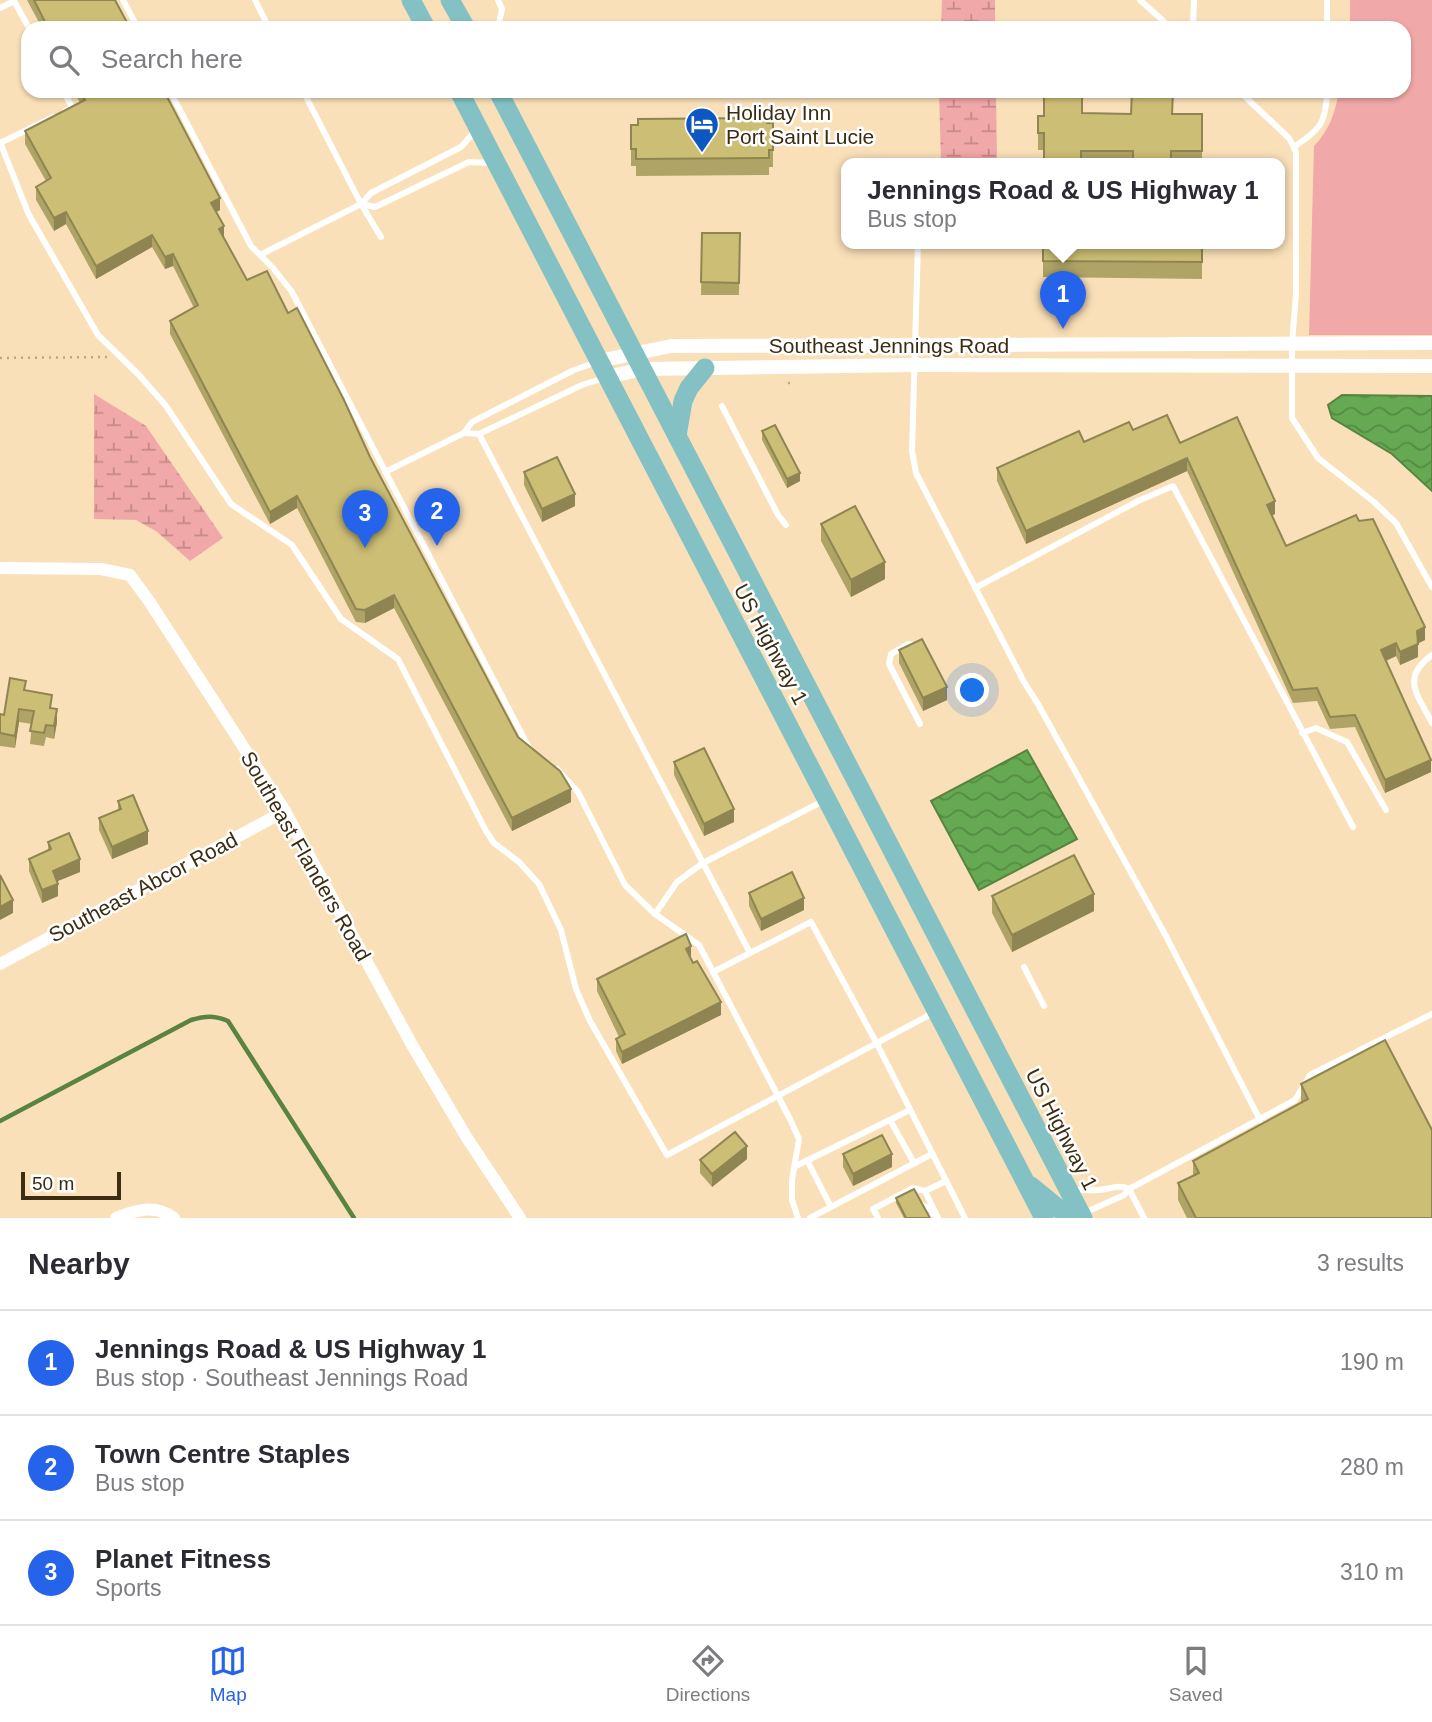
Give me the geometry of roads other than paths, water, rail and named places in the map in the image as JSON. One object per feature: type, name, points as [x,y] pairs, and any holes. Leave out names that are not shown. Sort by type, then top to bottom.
[{"type":"main road","points":[[411,0],[422,21]]},
{"type":"main road","points":[[450,0],[462,21]]},
{"type":"main road","name":"US Highway 1","points":[[463,98],[1044,1218]]},
{"type":"main road","name":"US Highway 1","points":[[502,98],[1082,1216]]},
{"type":"main road","points":[[677,436],[683,401],[689,388],[705,368]]},
{"type":"main road","points":[[1025,1181],[1059,1209],[1082,1216]]},
{"type":"street","name":"Southeast Jennings Road","points":[[603,369],[640,360],[671,346],[1432,343]]},
{"type":"street","name":"Southeast Jennings Road","points":[[640,360],[705,368],[914,365],[1432,366]]},
{"type":"street","name":"Southeast Flanders Road","points":[[0,568],[101,569],[130,575],[285,811],[412,1045],[467,1138],[520,1218]]},
{"type":"street","name":"Southeast Abcor Road","points":[[0,964],[285,811]]},
{"type":"street","points":[[116,1218],[133,1210],[154,1209],[174,1218]]},
{"type":"lane","points":[[123,0],[134,21]]},
{"type":"lane","points":[[255,0],[266,21]]},
{"type":"lane","points":[[498,0],[502,9],[499,21]]},
{"type":"lane","points":[[1140,0],[1163,21]]},
{"type":"lane","points":[[1193,21],[1194,0]]},
{"type":"lane","points":[[1327,0],[1327,21]]},
{"type":"lane","points":[[0,8],[14,1],[25,21]]},
{"type":"lane","points":[[67,98],[72,107],[0,143],[29,215],[98,335],[166,406],[231,503],[292,545],[341,619],[398,659],[486,831],[494,843],[519,862],[539,884],[561,930],[576,989],[590,1021],[667,1155],[937,1010]]},
{"type":"lane","points":[[174,98],[251,246],[292,292],[528,747],[536,753]]},
{"type":"lane","points":[[307,98],[381,237]]},
{"type":"lane","points":[[1246,98],[1289,138],[1296,152],[1298,174],[1292,418],[1318,458],[1396,523],[1432,587]]},
{"type":"lane","points":[[1294,147],[1315,132],[1326,113],[1326,98]]},
{"type":"lane","points":[[260,254],[361,204],[371,192],[461,147],[478,127]]},
{"type":"lane","points":[[361,204],[375,207],[469,162],[496,163]]},
{"type":"lane","points":[[918,249],[912,451],[916,473],[1024,682],[1166,936],[1260,1120]]},
{"type":"lane","points":[[385,472],[464,432],[472,422],[574,370],[603,369]]},
{"type":"lane","points":[[464,432],[479,434],[582,385],[603,369]]},
{"type":"lane","points":[[722,407],[778,515],[786,525]]},
{"type":"lane","points":[[479,434],[750,953]]},
{"type":"lane","points":[[975,589],[1138,501],[1173,486],[1353,827]]},
{"type":"lane","points":[[919,724],[889,664],[891,654],[908,644],[916,643],[925,648]]},
{"type":"lane","points":[[1432,655],[1413,673],[1414,687],[1432,723]]},
{"type":"lane","points":[[1302,733],[1316,728],[1347,742],[1386,810]]},
{"type":"lane","points":[[554,767],[578,792],[625,885],[655,914],[699,945],[799,1139],[792,1181],[792,1200],[798,1218]]},
{"type":"lane","points":[[655,914],[677,882],[703,863],[827,799]]},
{"type":"lane","points":[[713,972],[811,922],[876,1042],[965,1218]]},
{"type":"lane","points":[[1024,967],[1044,1006]]},
{"type":"lane","points":[[1082,1216],[1295,1100],[1310,1075],[1432,1014]]},
{"type":"lane","points":[[795,1166],[910,1110]]},
{"type":"lane","points":[[890,1120],[914,1163]]},
{"type":"lane","points":[[810,1218],[932,1154]]},
{"type":"lane","points":[[807,1160],[831,1207]]},
{"type":"lane","points":[[878,1218],[873,1209],[913,1188],[925,1191],[946,1181]]},
{"type":"lane","points":[[1069,1190],[1097,1190],[1117,1186],[1129,1189]]},
{"type":"lane","points":[[1129,1189],[1143,1218]]},
{"type":"lane","points":[[925,1191],[936,1216]]},
{"type":"lane","points":[[920,1204],[936,1216]]},
{"type":"lane","points":[[929,1218],[936,1216]]},
{"type":"water","points":[[1342,395],[1432,396],[1432,491],[1392,454],[1332,418],[1328,405]]},
{"type":"water","points":[[1027,750],[1077,839],[979,890],[931,801]]},
{"type":"waterway","points":[[0,1121],[191,1020],[218,1018],[228,1021],[354,1218]]},
{"type":"place","name":"Holiday Inn Port Saint Lucie","points":[[702,154]]},
{"type":"place","name":"Jennings Road & US Highway 1","points":[[1063,329]]},
{"type":"place","name":"Town Centre Staples","points":[[437,546]]},
{"type":"place","name":"Planet Fitness","points":[[365,548]]}]
